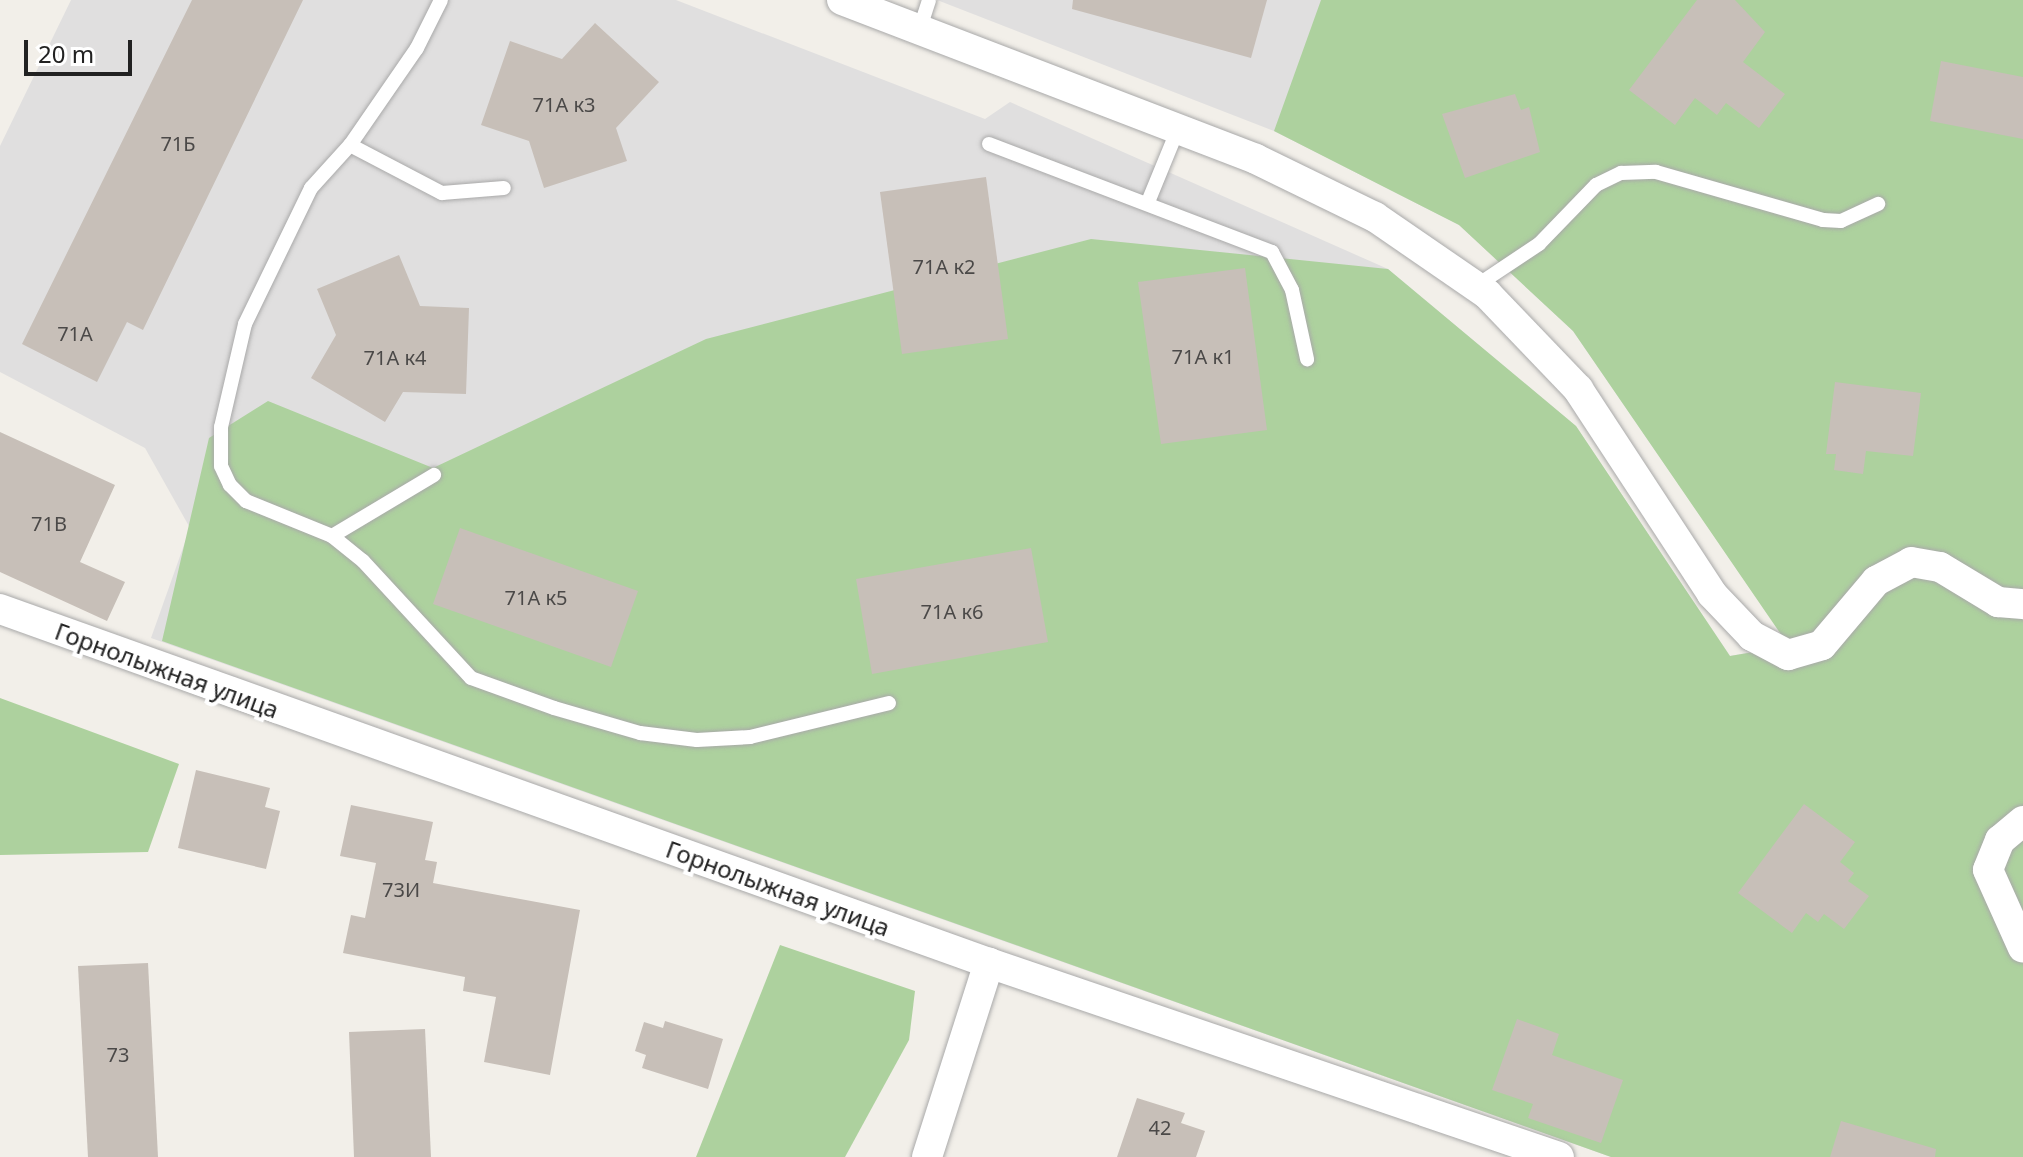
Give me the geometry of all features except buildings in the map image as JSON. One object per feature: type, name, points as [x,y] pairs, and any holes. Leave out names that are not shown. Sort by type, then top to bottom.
[{"type":"street","points":[[842,0],[924,14],[1375,217],[1476,286],[1578,389],[1712,594],[1752,636],[1788,655],[1822,645],[1876,581],[1911,562],[1940,567],[1998,602],[2023,604]]},
{"type":"street","name":"Горнолыжная улица","points":[[0,609],[989,963],[1559,1157]]},
{"type":"street","points":[[2023,821],[2000,840],[1988,870],[2023,948]]},
{"type":"street","points":[[927,1157],[989,963]]},
{"type":"lane","points":[[441,0],[417,48],[350,145],[311,188],[245,324],[221,427],[221,466],[246,501],[332,536],[395,593],[451,663],[471,678],[554,708],[640,733],[697,740],[750,737],[889,703]]},
{"type":"lane","points":[[1148,202],[1178,129]]},
{"type":"lane","points":[[989,144],[1148,202],[1272,252],[1292,290],[1307,359]]},
{"type":"lane","points":[[350,145],[442,193],[504,188]]},
{"type":"lane","points":[[1476,286],[1539,244],[1596,185],[1621,173],[1656,172],[1823,220],[1841,221],[1878,204]]},
{"type":"lane","points":[[332,536],[434,475]]},
{"type":"shaded area","points":[[71,0],[676,0],[985,119],[1010,102],[1388,269],[1576,426],[1730,656],[1789,645],[1573,331],[1459,225],[1274,131],[937,0],[2023,0],[2023,1157],[1611,1157],[151,638],[190,528],[145,448],[0,372],[0,146]]},
{"type":"green space","points":[[1321,0],[2023,0],[2023,1157],[1611,1157],[162,641],[209,438],[268,401],[433,468],[706,339],[1091,239],[1388,269],[1576,426],[1730,656],[1789,646],[1573,331],[1459,225],[1274,131]]},
{"type":"green space","points":[[0,698],[179,764],[148,852],[0,855]]},
{"type":"green space","points":[[780,945],[915,991],[909,1040],[845,1157],[696,1157]]}]
